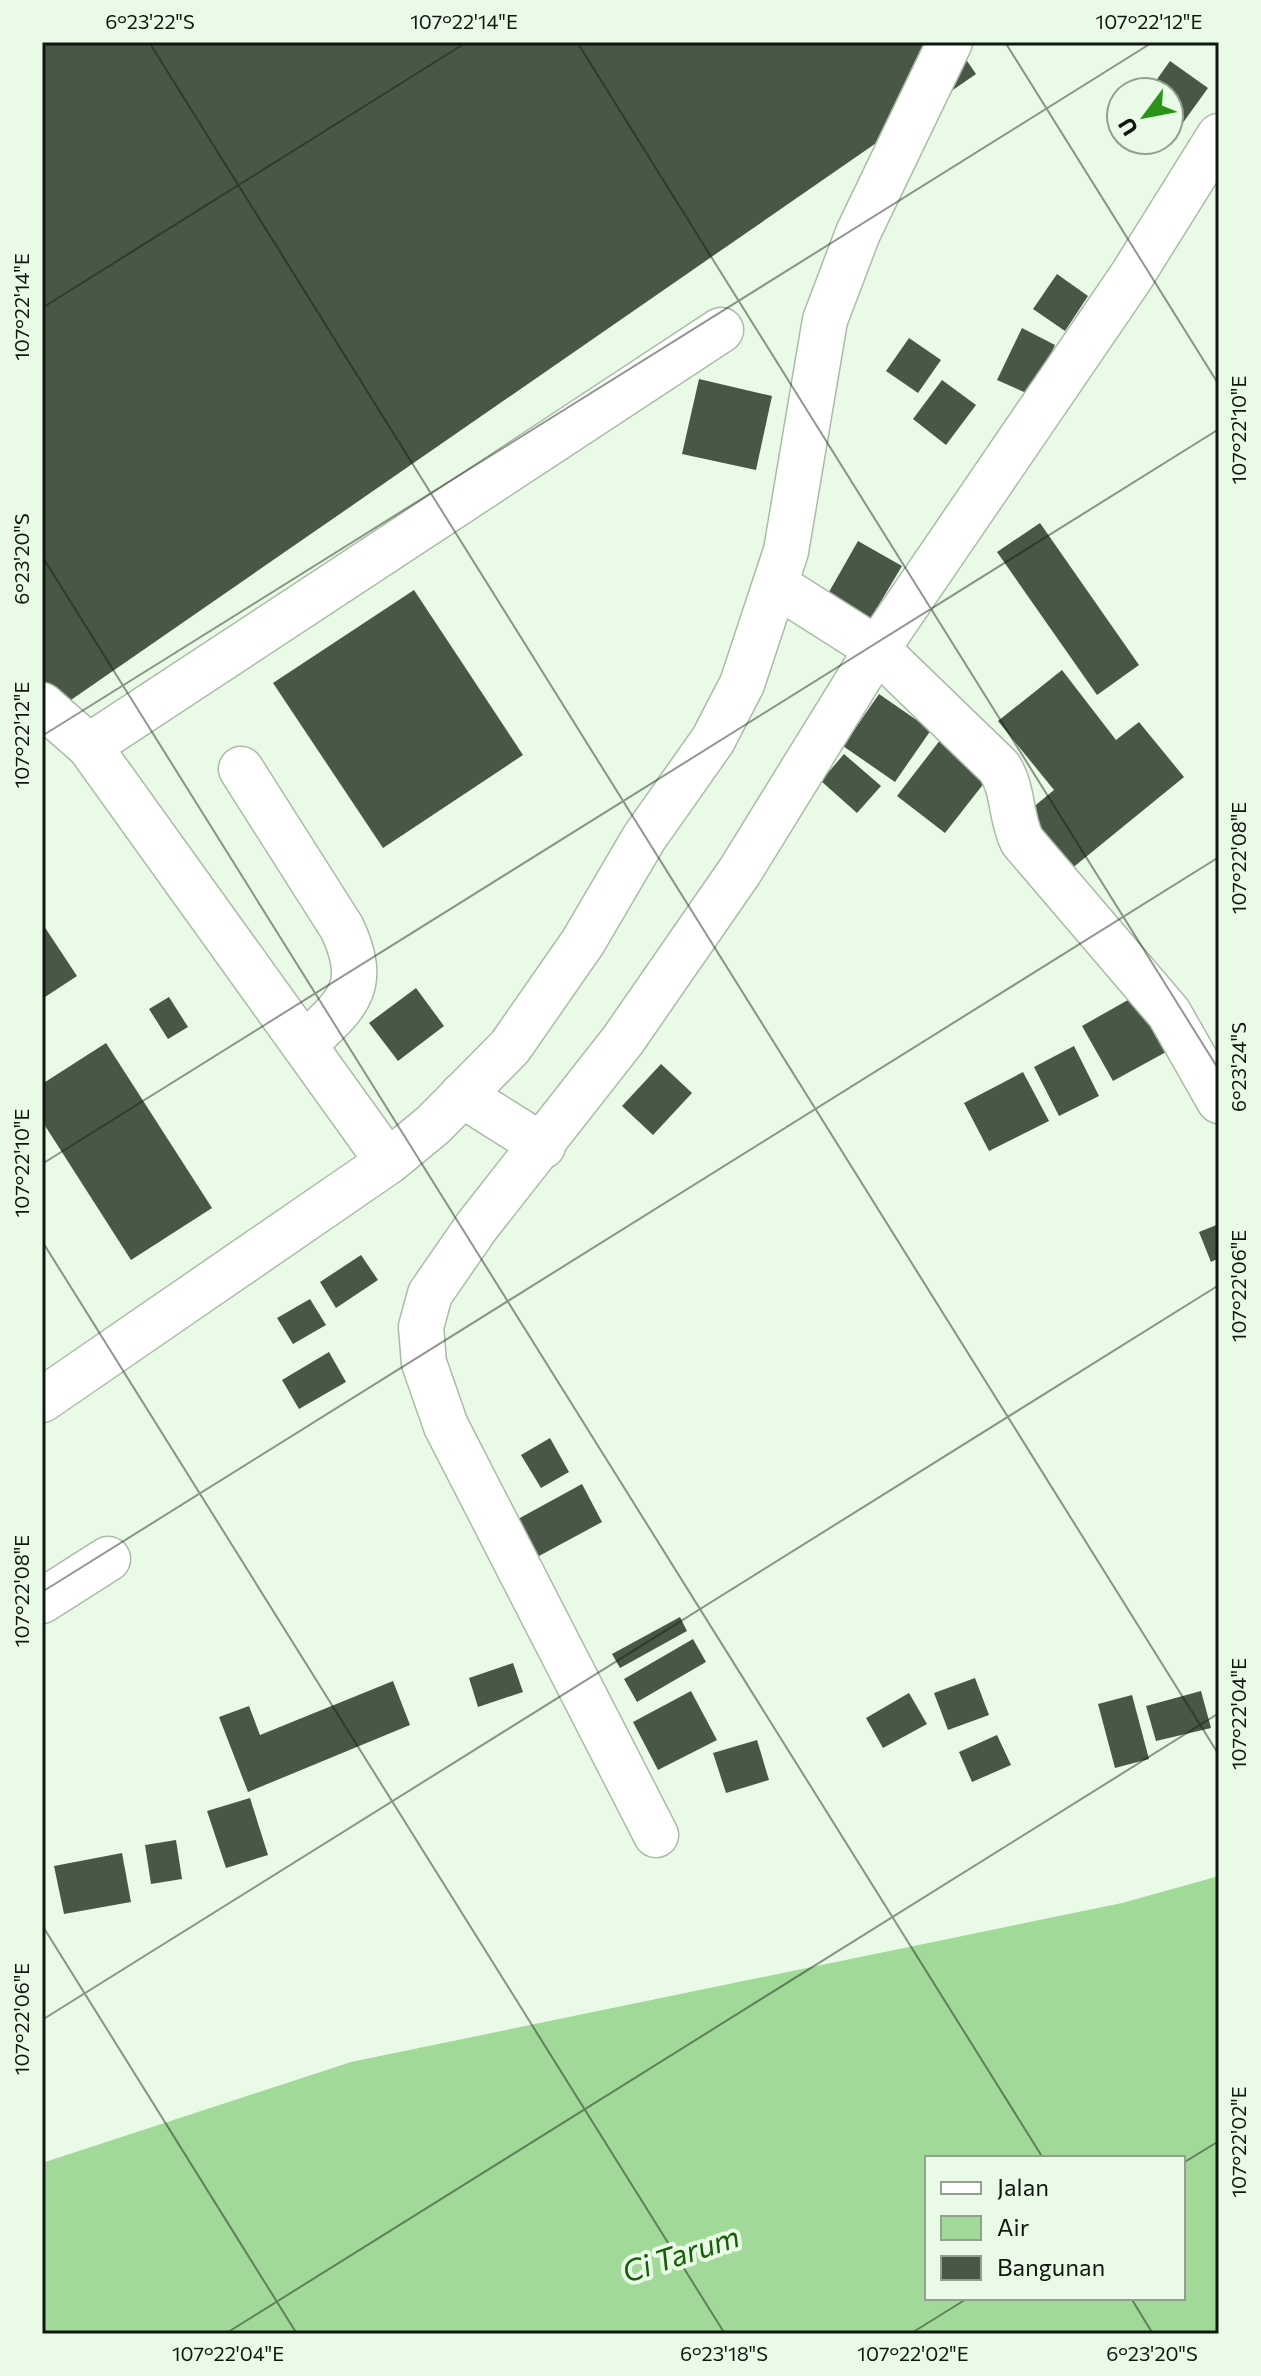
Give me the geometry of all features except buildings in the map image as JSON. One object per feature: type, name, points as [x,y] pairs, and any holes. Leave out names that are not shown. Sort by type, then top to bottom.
[{"type":"street","points":[[42,1400],[388,1162],[510,1047],[583,942],[644,838],[713,740],[742,684],[786,551],[825,320],[858,233],[950,42]]},
{"type":"street","points":[[656,1835],[446,1426],[424,1363],[421,1327],[430,1294],[477,1226],[543,1146],[623,1040],[740,871],[877,649],[1122,290],[1219,136]]},
{"type":"street","points":[[89,746],[721,330]]},
{"type":"street","points":[[776,585],[877,649],[999,767],[1007,779],[1016,830],[1022,841],[1169,1013],[1219,1101]]},
{"type":"street","points":[[42,705],[89,746],[388,1162]]},
{"type":"street","points":[[241,769],[334,915],[354,952],[357,980],[350,998],[304,1045]]},
{"type":"street","points":[[462,1095],[543,1146]]},
{"type":"street","points":[[42,1601],[108,1559]]},
{"type":"water","name":"Ci Tarum","points":[[1219,1876],[1219,2334],[42,2334],[42,2163],[351,2062],[1122,1903]]}]
